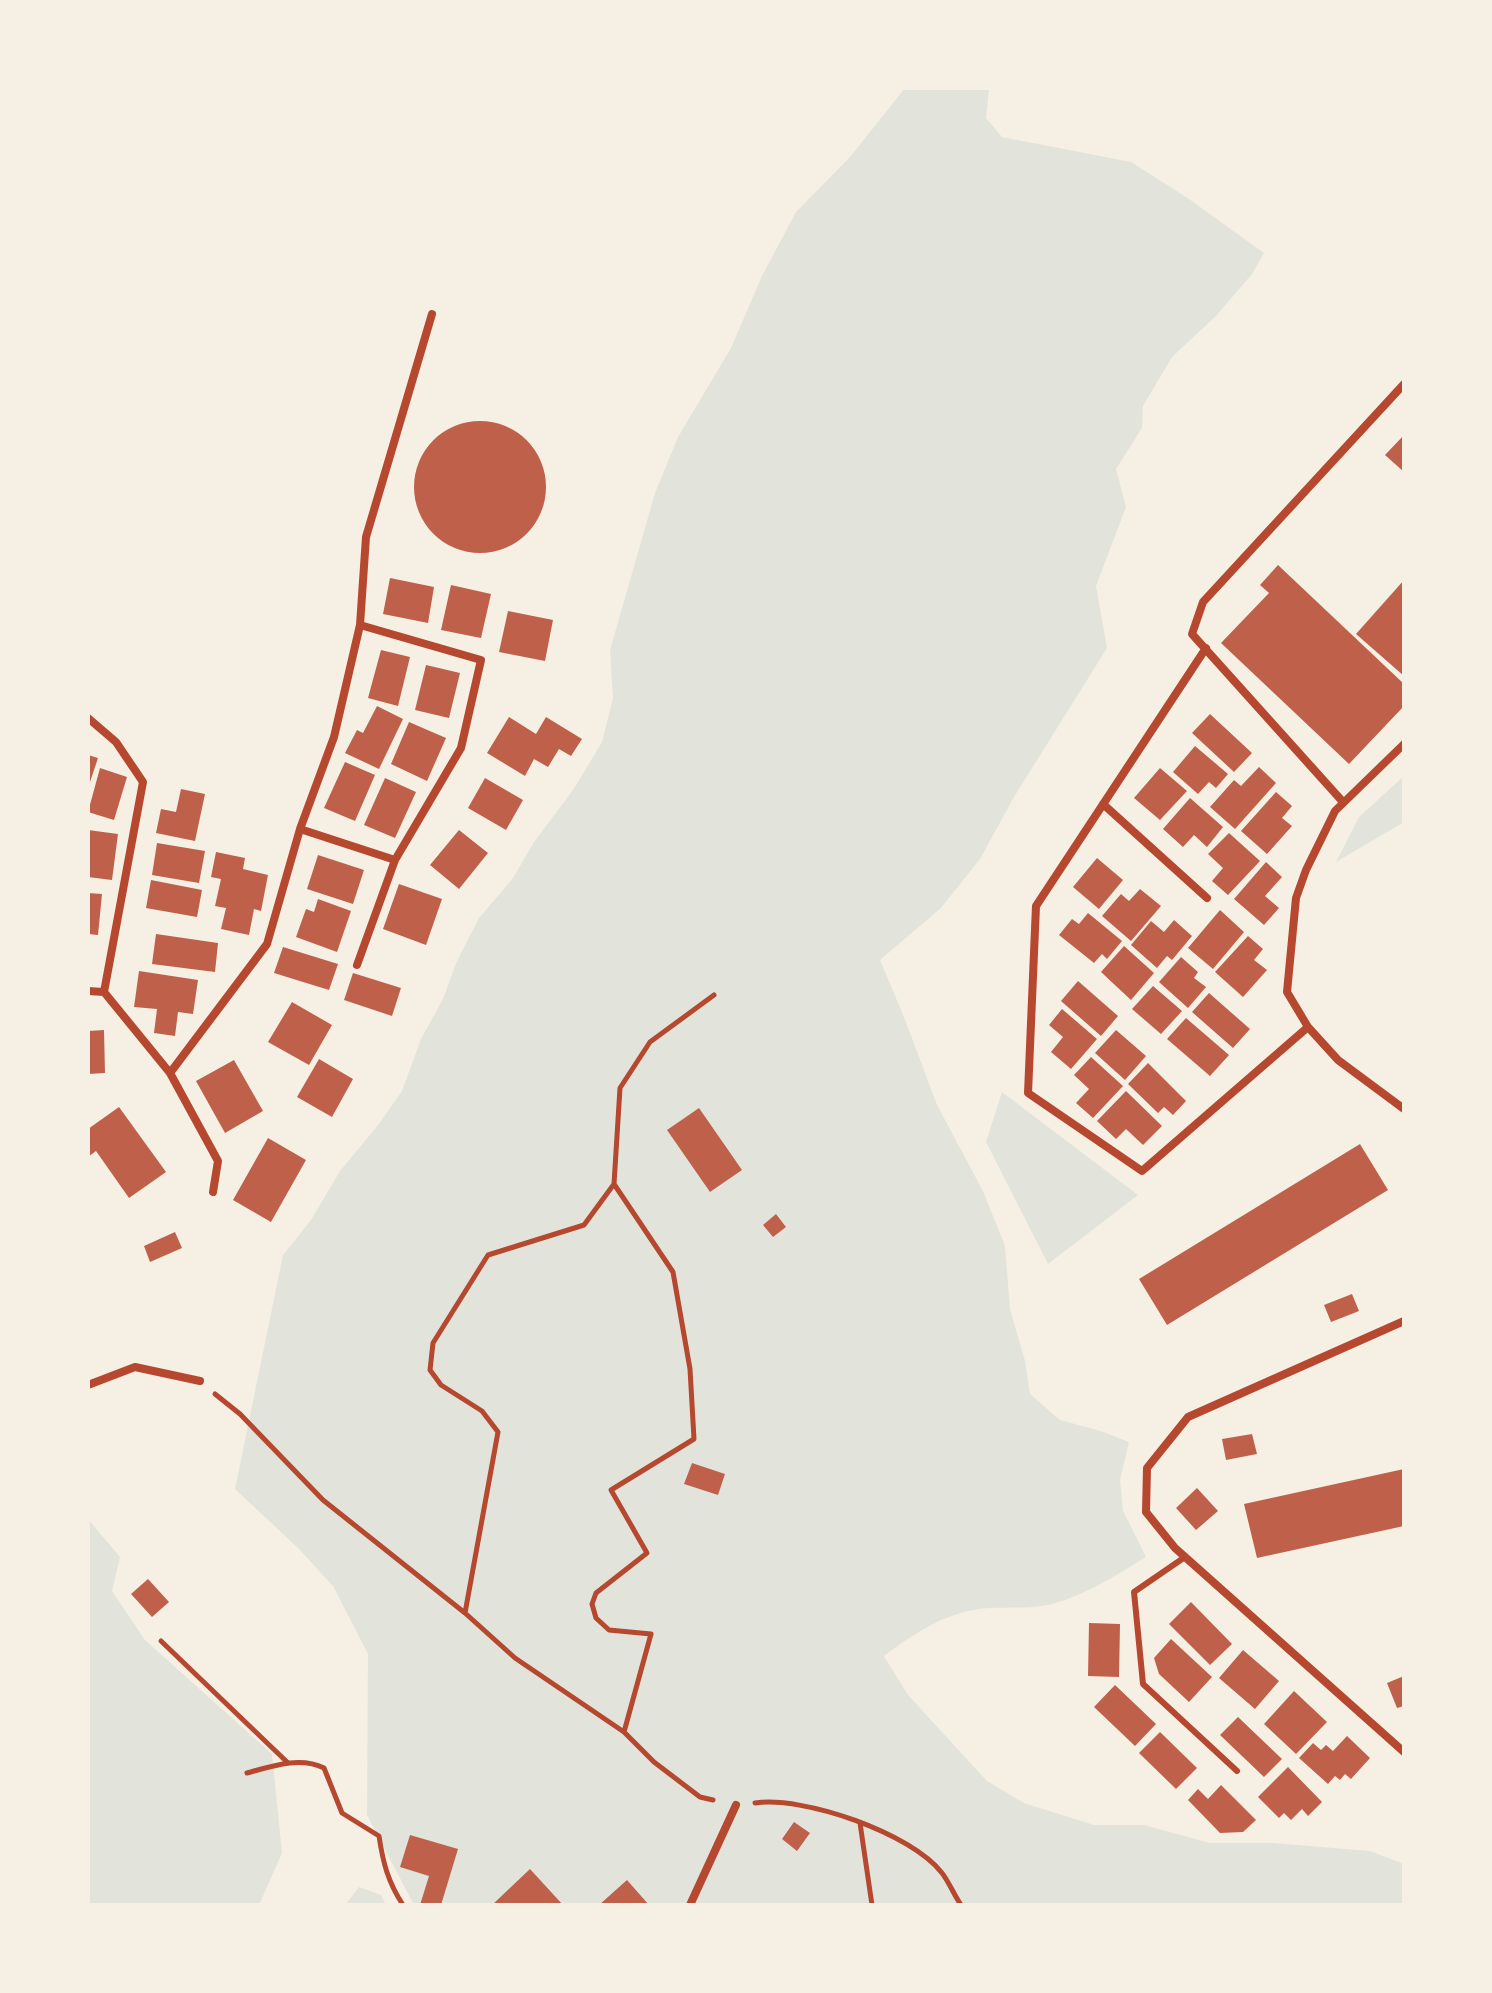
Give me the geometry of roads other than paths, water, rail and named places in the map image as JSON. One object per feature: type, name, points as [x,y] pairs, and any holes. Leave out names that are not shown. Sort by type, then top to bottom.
[{"type":"street","points":[[170,1073],[267,944],[300,829],[334,737],[360,625],[366,537],[432,314]]},
{"type":"street","points":[[1343,802],[1192,634],[1203,602],[1404,384]]},
{"type":"street","points":[[357,965],[395,860],[461,748],[481,660],[360,625]]},
{"type":"street","points":[[1206,648],[1036,906],[1028,1093],[1142,1171],[1308,1027]]},
{"type":"street","points":[[88,718],[116,742],[143,782],[104,992]]},
{"type":"street","points":[[1404,744],[1335,811],[1306,870],[1296,898],[1287,992],[1308,1027],[1338,1060],[1404,1109]]},
{"type":"street","points":[[1103,804],[1207,898]]},
{"type":"street","points":[[300,829],[395,860]]},
{"type":"street","points":[[88,991],[104,992],[170,1073],[218,1161],[213,1192]]},
{"type":"street","points":[[1404,1321],[1188,1417],[1147,1468],[1146,1512],[1185,1557],[1404,1752]]},
{"type":"street","points":[[88,1385],[135,1367],[200,1381]]},
{"type":"street","points":[[690,1905],[736,1805]]},
{"type":"lane","points":[[1185,1557],[1134,1592],[1143,1684],[1237,1771]]}]
